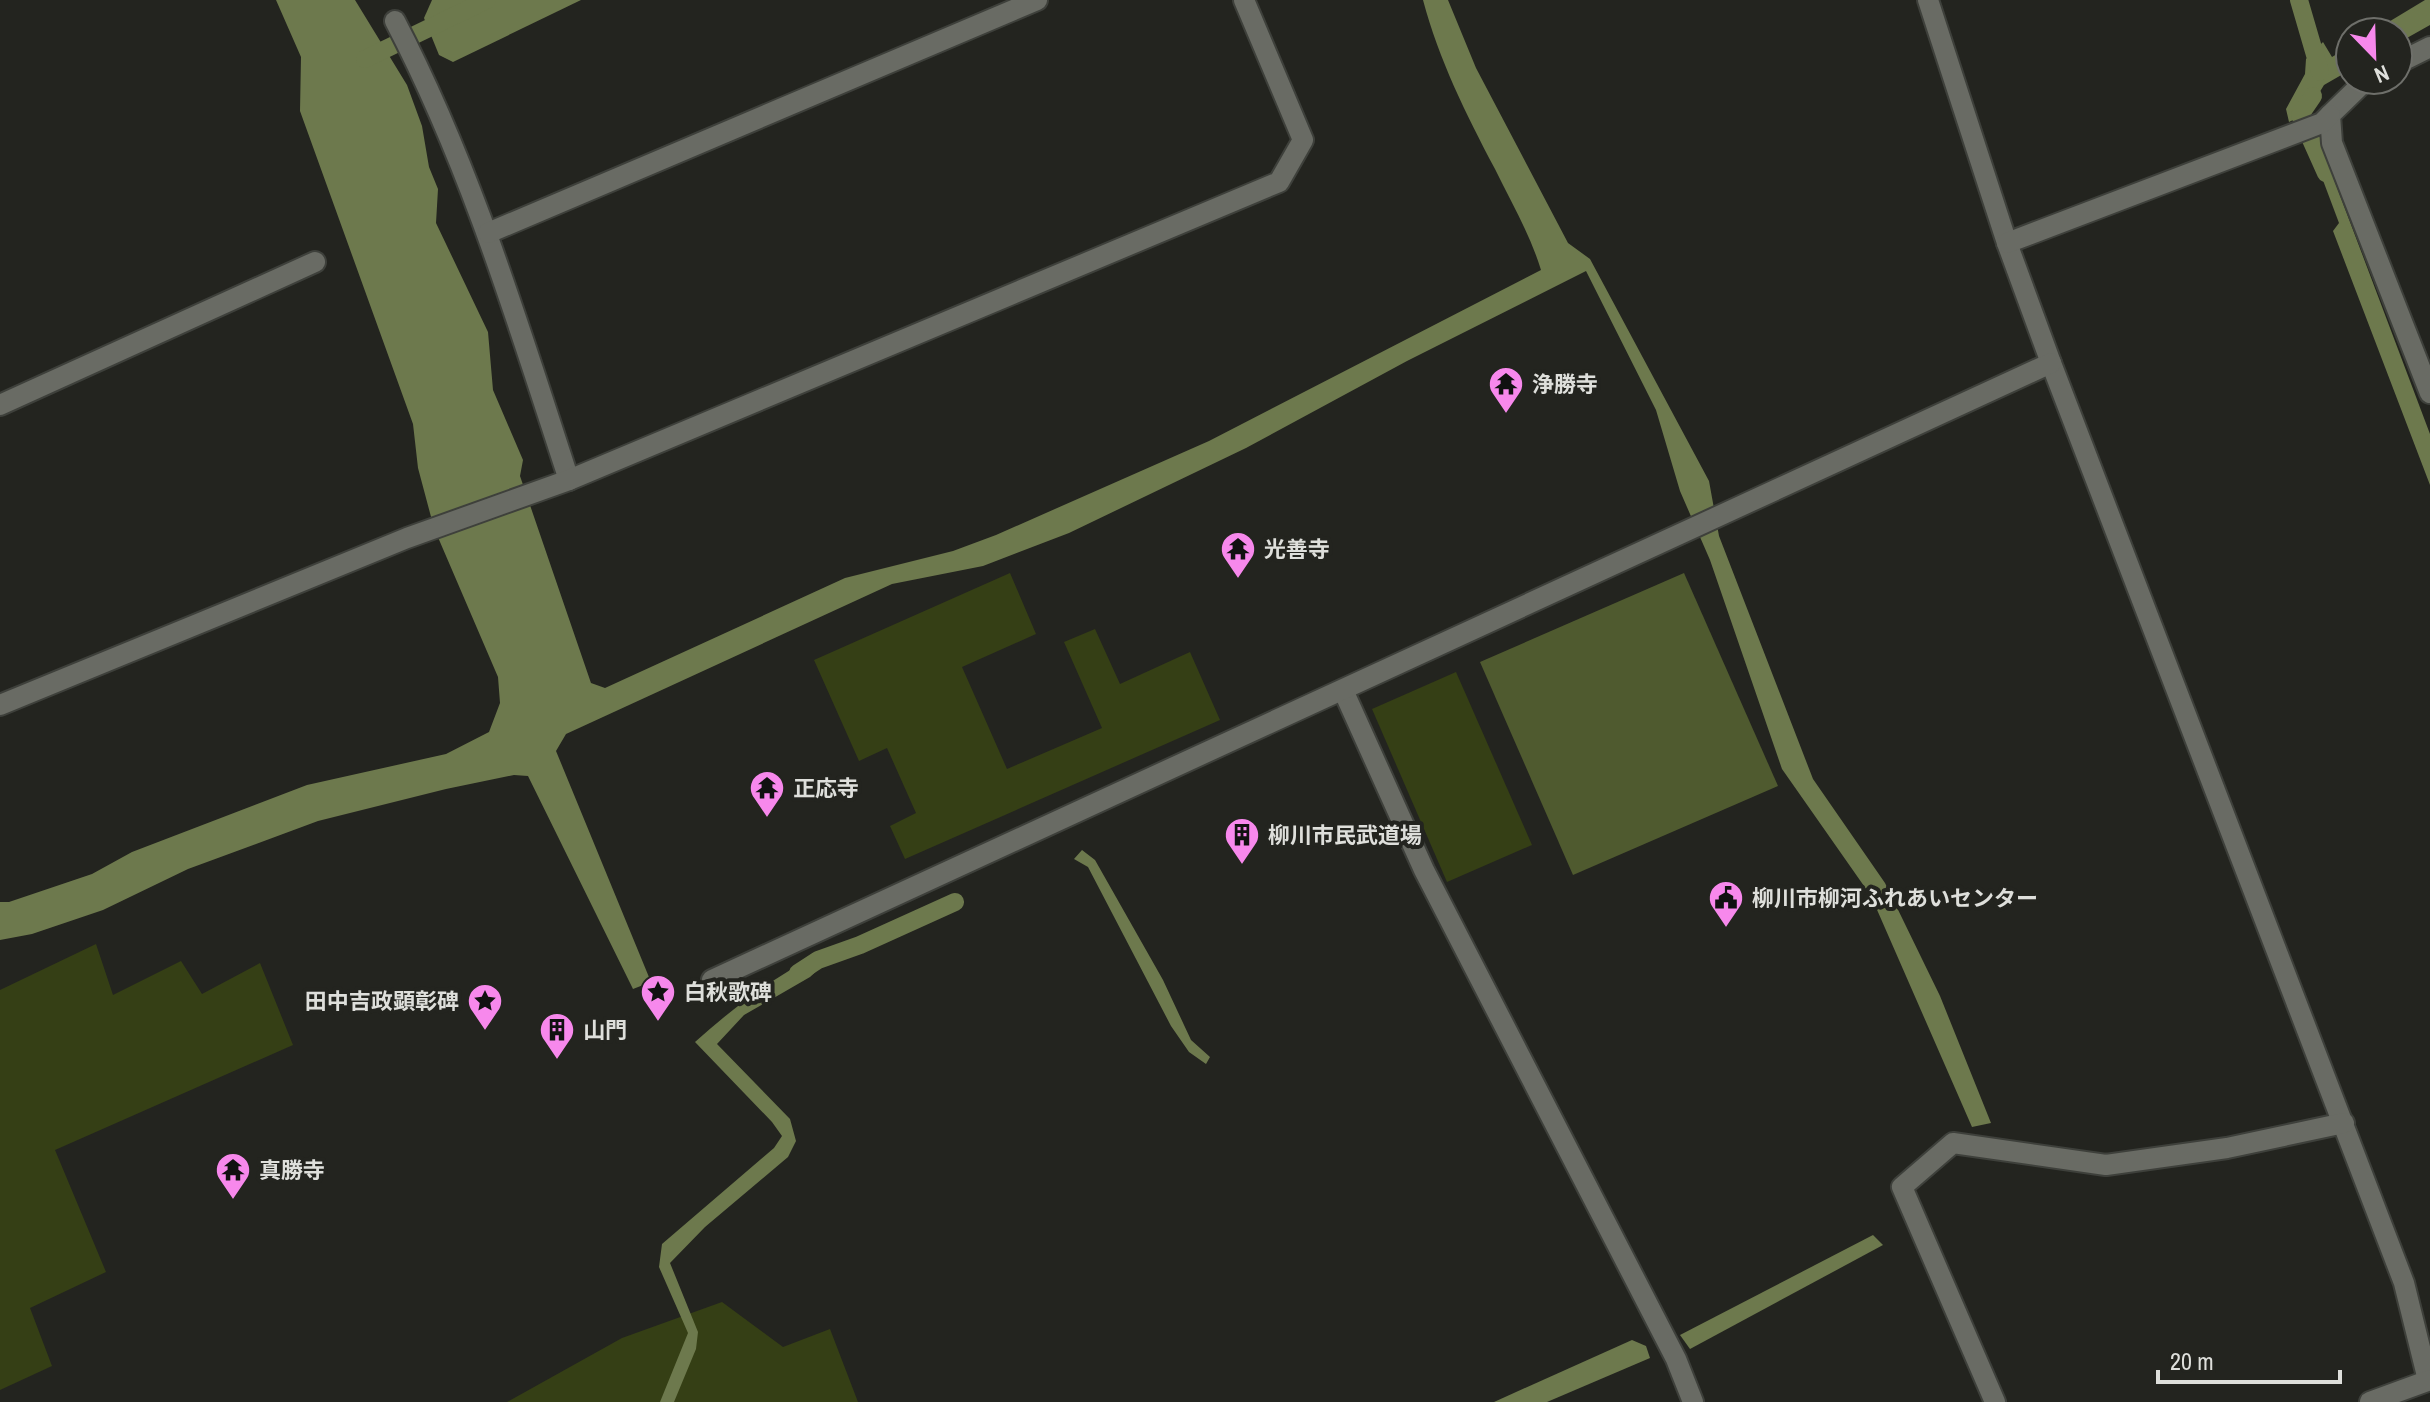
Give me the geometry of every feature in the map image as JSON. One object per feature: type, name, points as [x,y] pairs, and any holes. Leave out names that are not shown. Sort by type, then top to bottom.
[{"type":"street","points":[[488,233],[1037,0]]},
{"type":"street","points":[[0,705],[407,538],[569,480],[1279,182],[1303,140],[1244,0]]},
{"type":"street","points":[[1928,0],[2007,243],[2051,363],[2404,1283],[2429,1382],[2370,1402]]},
{"type":"street","points":[[395,21],[421,71],[488,233],[569,480]]},
{"type":"street","points":[[2007,243],[2287,137],[2326,119],[2350,96]]},
{"type":"street","points":[[2326,119],[2332,143],[2430,393]]},
{"type":"street","points":[[0,405],[315,262]]},
{"type":"street","points":[[712,980],[2051,363]]},
{"type":"street","points":[[1343,690],[1424,870],[1676,1359],[1693,1402]]},
{"type":"street","points":[[1995,1402],[1902,1187],[1953,1143],[2106,1165],[2227,1148],[2344,1123]]},
{"type":"shaded area","points":[[276,0],[355,0],[407,85],[422,126],[429,167],[438,189],[436,223],[488,332],[493,390],[523,460],[520,476],[591,683],[605,688],[845,578],[953,551],[996,535],[1209,441],[1541,270],[1526,231],[1454,86],[1423,0],[1448,0],[1476,68],[1568,243],[1590,259],[1709,481],[1719,536],[1813,779],[1885,883],[1940,996],[1991,1123],[1972,1127],[1871,896],[1782,769],[1710,560],[1680,491],[1656,410],[1586,271],[1407,361],[1246,448],[1069,533],[983,566],[892,584],[566,734],[556,751],[651,982],[633,989],[528,776],[514,775],[318,821],[188,869],[103,910],[32,934],[0,940],[0,902],[9,902],[92,874],[132,852],[307,785],[446,754],[489,732],[500,703],[498,677],[434,528],[418,468],[413,424],[300,111],[301,57]]},
{"type":"shaded area","points":[[432,0],[581,0],[453,62],[439,55],[424,18]]},
{"type":"shaded area","points":[[2430,0],[2430,25],[2414,34],[2414,16],[2398,16]]},
{"type":"shaded area","points":[[2323,42],[2334,56],[2334,79],[2324,85],[2307,113],[2289,122],[2286,109],[2305,74],[2306,59]]},
{"type":"shaded area","points":[[2312,151],[2324,153],[2430,434],[2430,485],[2333,231],[2339,223]]},
{"type":"shaded area","points":[[1010,573],[1036,634],[962,667],[1007,769],[1102,728],[1064,642],[1095,629],[1120,684],[1190,652],[1220,720],[905,859],[890,826],[916,813],[887,748],[859,761],[814,660]]},
{"type":"shaded area","points":[[1684,573],[1778,786],[1573,875],[1480,662]]},
{"type":"shaded area","points":[[1456,672],[1532,845],[1447,882],[1372,709]]},
{"type":"shaded area","points":[[1082,850],[1095,860],[1163,980],[1191,1040],[1210,1057],[1206,1064],[1189,1052],[1171,1026],[1088,867],[1074,859]]},
{"type":"shaded area","points":[[96,944],[113,995],[181,961],[202,994],[260,963],[293,1045],[55,1150],[106,1272],[30,1308],[52,1366],[0,1390],[0,990]]},
{"type":"shaded area","points":[[817,955],[821,967],[810,977],[744,1015],[717,1044],[790,1119],[796,1141],[788,1157],[705,1227],[670,1263],[698,1332],[696,1349],[674,1402],[660,1402],[688,1333],[659,1267],[662,1244],[774,1148],[782,1136],[695,1042],[753,995]]},
{"type":"shaded area","points":[[1873,1235],[1883,1245],[1690,1349],[1680,1335]]},
{"type":"shaded area","points":[[722,1302],[783,1347],[830,1329],[858,1402],[507,1402],[622,1338]]},
{"type":"shaded area","points":[[1632,1340],[1646,1346],[1650,1358],[1547,1402],[1494,1402]]},
{"type":"waterway","points":[[365,59],[487,0]]},
{"type":"waterway","points":[[2299,0],[2320,72]]},
{"type":"waterway","points":[[2313,96],[2300,115],[2326,173]]},
{"type":"waterway","points":[[798,973],[818,960],[860,945],[955,902]]},
{"type":"place","name":"浄勝寺","points":[[1506,415]]},
{"type":"place","name":"光善寺","points":[[1238,580]]},
{"type":"place","name":"正応寺","points":[[767,819]]},
{"type":"place","name":"柳川市民武道場","points":[[1242,866]]},
{"type":"place","name":"柳川市柳河ふれあいセンター","points":[[1726,929]]},
{"type":"place","name":"白秋歌碑","points":[[658,1023]]},
{"type":"place","name":"田中吉政顕彰碑","points":[[485,1032]]},
{"type":"place","name":"山門","points":[[557,1061]]},
{"type":"place","name":"真勝寺","points":[[233,1201]]}]
